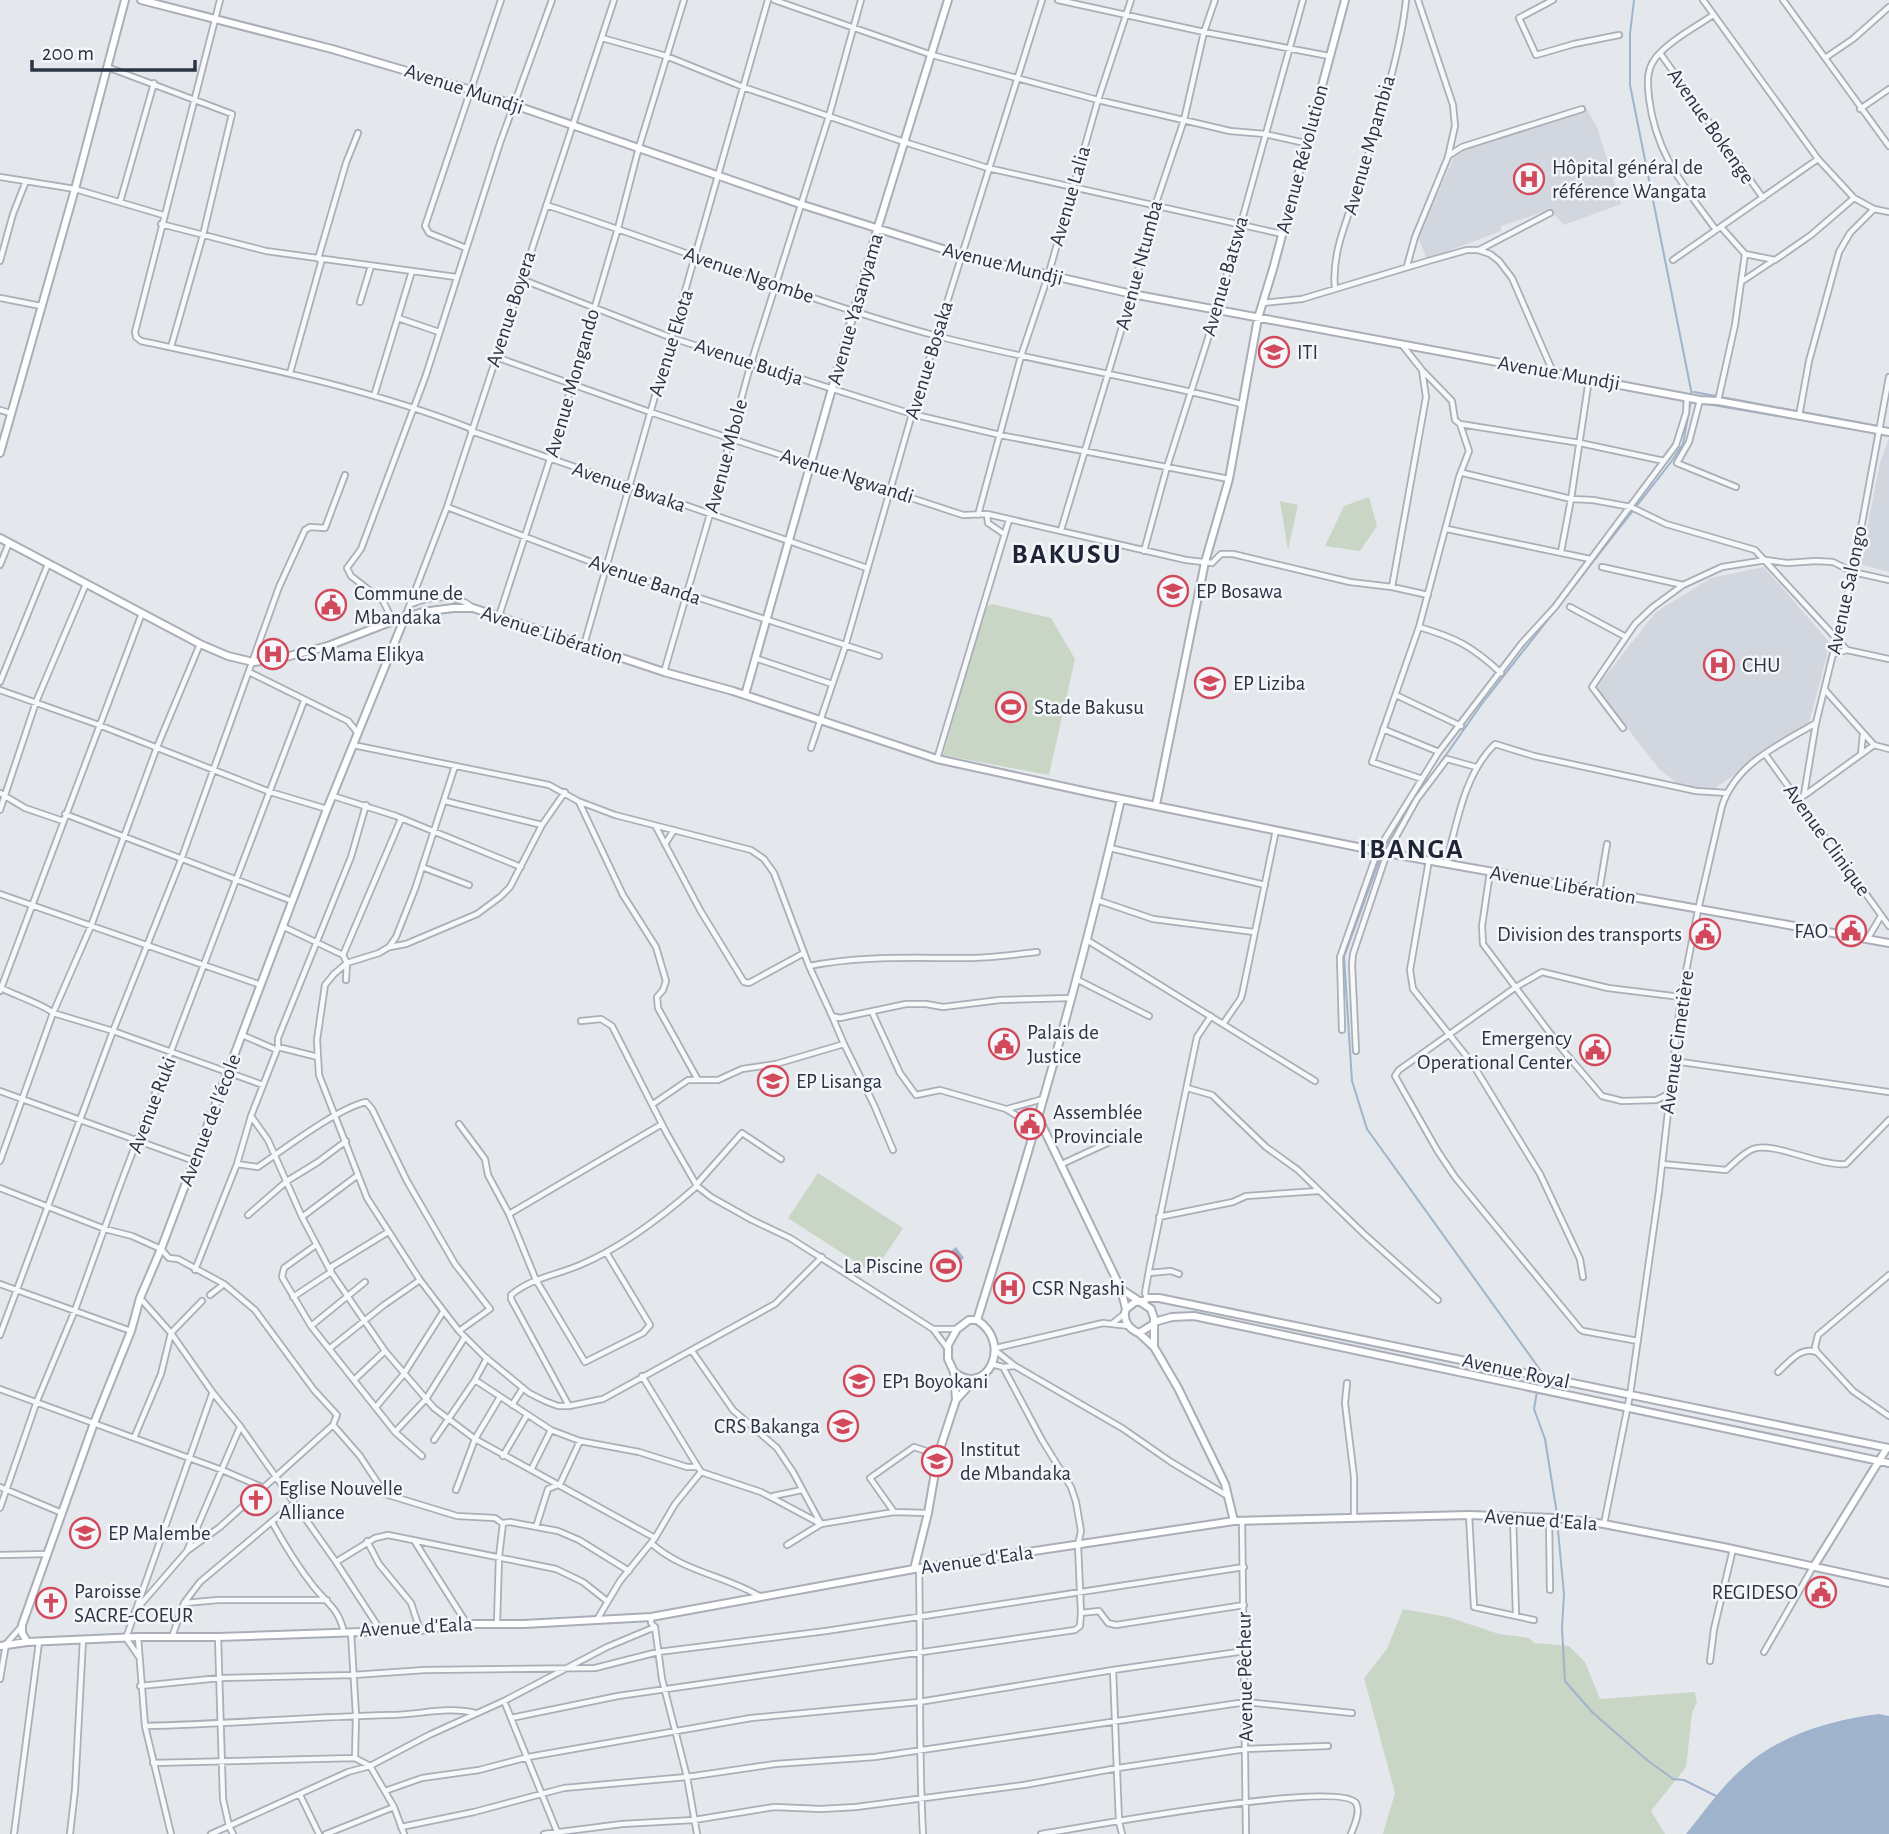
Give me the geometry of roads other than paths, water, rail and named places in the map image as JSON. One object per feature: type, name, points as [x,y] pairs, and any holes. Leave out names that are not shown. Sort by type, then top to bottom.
[{"type":"street","points":[[0,453],[125,0]]},
{"type":"street","name":"Avenue Mundji","points":[[141,0],[170,4],[471,90],[877,230],[962,255],[1132,294],[1403,346],[1889,432]]},
{"type":"street","name":"Avenue Bwaka","points":[[220,0],[163,215],[136,337],[141,341],[290,373],[414,408],[628,487],[867,568]]},
{"type":"street","points":[[466,248],[429,233],[425,226],[501,0]]},
{"type":"street","points":[[393,621],[383,601],[351,576],[347,568],[361,549],[414,408],[500,143],[552,0]]},
{"type":"street","name":"Avenue Boyera","points":[[405,617],[447,507],[614,0]]},
{"type":"street","name":"Avenue Mongando","points":[[499,617],[550,459],[684,0]]},
{"type":"street","name":"Avenue Ekota","points":[[584,646],[768,0]]},
{"type":"street","points":[[774,0],[932,55],[1017,79],[1230,131],[1265,134],[1305,143]]},
{"type":"street","name":"Avenue Mbole","points":[[664,672],[751,363],[830,116],[861,0]]},
{"type":"street","name":"Avenue Yasanyama","points":[[745,695],[877,230],[948,0]]},
{"type":"street","name":"Avenue Bosaka","points":[[811,748],[845,647],[912,414],[1042,0]]},
{"type":"street","points":[[1058,0],[1329,56]]},
{"type":"street","name":"Avenue Lalia","points":[[978,515],[1021,356],[1048,276],[1098,100],[1131,0]]},
{"type":"street","name":"Avenue Ntumba","points":[[1060,530],[1132,294],[1155,206],[1184,120],[1204,32],[1215,0]]},
{"type":"street","name":"Avenue Batswa","points":[[1144,551],[1167,467],[1217,310],[1303,0]]},
{"type":"street","name":"Avenue Révolution","points":[[1156,805],[1205,562],[1229,479],[1258,318],[1345,0]]},
{"type":"street","name":"Avenue Mpambia","points":[[1335,289],[1334,263],[1372,140],[1400,36],[1406,0]]},
{"type":"street","points":[[1406,267],[1415,237],[1448,157],[1455,126],[1453,105],[1418,0]]},
{"type":"street","points":[[1553,0],[1520,16],[1536,55],[1574,44],[1619,36]]},
{"type":"street","points":[[1703,0],[1818,159],[1854,198],[1874,209],[1889,212]]},
{"type":"street","points":[[1783,0],[1889,146]]},
{"type":"street","points":[[1825,58],[1853,39],[1889,7]]},
{"type":"street","points":[[1713,15],[1660,53],[1651,66],[1647,80],[1651,118],[1658,140],[1674,170],[1719,229],[1745,254],[1775,260]]},
{"type":"street","points":[[602,38],[666,56],[743,87],[988,168],[1282,234]]},
{"type":"street","name":"Avenue Bokenge","points":[[1660,53],[1763,198]]},
{"type":"street","points":[[107,67],[232,114],[171,348]]},
{"type":"street","points":[[120,202],[154,83]]},
{"type":"street","points":[[1860,109],[1889,89]]},
{"type":"street","points":[[1448,157],[1461,147],[1582,109]]},
{"type":"street","points":[[290,373],[346,163],[358,133]]},
{"type":"street","points":[[1673,260],[1818,159]]},
{"type":"street","points":[[0,177],[75,189],[163,215]]},
{"type":"street","points":[[0,261],[13,214],[26,181]]},
{"type":"street","points":[[1741,282],[1811,235],[1854,198]]},
{"type":"street","name":"Avenue Ngombe","points":[[546,205],[618,228],[696,258],[936,336],[1241,404]]},
{"type":"street","points":[[1799,416],[1809,360],[1839,252],[1850,233],[1874,209]]},
{"type":"street","points":[[1478,250],[1550,213]]},
{"type":"street","points":[[161,224],[266,251],[456,277]]},
{"type":"street","points":[[1263,303],[1302,299],[1467,250],[1478,250],[1499,261],[1512,278],[1553,372]]},
{"type":"street","points":[[1718,401],[1735,325],[1745,254]]},
{"type":"street","points":[[360,302],[371,266]]},
{"type":"street","points":[[374,396],[412,271]]},
{"type":"street","name":"Avenue Budja","points":[[521,279],[672,338],[912,414],[1000,435],[1229,479]]},
{"type":"street","points":[[0,298],[41,306]]},
{"type":"street","points":[[397,318],[439,332]]},
{"type":"street","points":[[1403,346],[1452,401],[1455,420],[1460,424],[1580,443],[1664,461]]},
{"type":"street","name":"Avenue Ngwandi","points":[[496,357],[650,412],[963,514],[987,514],[1144,551],[1205,562]]},
{"type":"street","points":[[1392,587],[1426,397],[1422,370]]},
{"type":"street","name":"Avenue Salongo","points":[[1804,795],[1816,723],[1853,572],[1889,377]]},
{"type":"street","points":[[1561,552],[1589,378]]},
{"type":"street","points":[[1342,1030],[1340,957],[1383,851],[1422,779],[1439,752],[1539,622],[1555,607],[1664,461],[1679,437],[1693,398]]},
{"type":"street","points":[[1693,398],[1689,442],[1677,463],[1736,487]]},
{"type":"street","points":[[0,410],[10,413]]},
{"type":"street","points":[[1422,779],[1372,762],[1419,626],[1459,478],[1469,451],[1460,424]]},
{"type":"street","points":[[1463,473],[1571,499],[1631,507],[1666,524],[1755,550],[1847,650],[1889,659]]},
{"type":"street","points":[[0,1335],[113,1031],[181,860],[279,587],[305,530],[325,527],[345,475]]},
{"type":"street","name":"Avenue Banda","points":[[447,507],[607,568],[878,656]]},
{"type":"street","points":[[987,514],[988,523],[1004,534]]},
{"type":"street","points":[[937,759],[1009,520]]},
{"type":"street","points":[[1447,529],[1590,559]]},
{"type":"street","name":"Avenue Libération","points":[[0,538],[200,644],[228,656],[253,662],[278,659],[327,646],[405,617],[437,610],[473,608],[937,759],[1446,864],[1889,943]]},
{"type":"street","points":[[0,565],[9,543]]},
{"type":"street","points":[[1205,562],[1212,563],[1221,554],[1233,554],[1350,582],[1428,595]]},
{"type":"street","points":[[1623,728],[1592,687],[1635,624],[1684,585],[1722,567],[1766,560],[1787,563],[1833,562],[1853,572],[1889,580]]},
{"type":"street","points":[[0,682],[48,564]]},
{"type":"street","points":[[1602,566],[1684,585]]},
{"type":"street","points":[[0,810],[3,794],[36,702],[86,584]]},
{"type":"street","points":[[410,605],[445,597],[462,600],[473,608]]},
{"type":"street","points":[[1570,607],[1626,637]]},
{"type":"street","points":[[142,612],[0,989],[47,1007],[53,1013],[113,1031],[263,1085]]},
{"type":"street","name":"Avenue de l'école","points":[[22,1625],[94,1423],[131,1331],[140,1298],[161,1250],[361,720],[405,617]]},
{"type":"street","points":[[1419,626],[1458,639],[1482,655],[1501,673]]},
{"type":"street","points":[[0,1161],[53,1013],[91,926],[157,747],[200,644]]},
{"type":"street","points":[[1833,654],[1847,650]]},
{"type":"street","points":[[755,658],[832,684]]},
{"type":"street","points":[[249,672],[348,721],[357,732]]},
{"type":"street","points":[[0,690],[99,725],[270,792],[327,808]]},
{"type":"street","points":[[1825,690],[1874,745],[1889,749]]},
{"type":"street","points":[[1396,695],[1461,726]]},
{"type":"street","name":"Avenue Ruki","points":[[0,1508],[37,1401],[75,1310],[304,701]]},
{"type":"street","points":[[348,721],[361,720]]},
{"type":"street","name":"Avenue Cimetière","points":[[1604,1524],[1628,1409],[1638,1341],[1681,997],[1698,910],[1727,793],[1741,771],[1816,723]]},
{"type":"street","points":[[1383,729],[1439,752]]},
{"type":"street","points":[[1861,754],[1863,733]]},
{"type":"street","points":[[1446,864],[1476,767],[1492,747],[1500,744],[1534,756],[1696,791],[1727,793]]},
{"type":"street","points":[[353,745],[549,785],[578,801],[615,815],[751,850],[764,859],[774,873],[809,966],[892,1150]]},
{"type":"street","points":[[1799,800],[1874,745]]},
{"type":"street","name":"Avenue Clinique","points":[[1765,754],[1889,926]]},
{"type":"street","points":[[1356,1051],[1352,965],[1383,851],[1447,759],[1476,767]]},
{"type":"street","points":[[389,947],[401,925],[456,766]]},
{"type":"street","points":[[565,792],[542,825],[510,887],[477,914],[407,944],[389,947],[347,963],[325,985],[318,1029],[319,1074],[367,1198],[420,1280],[459,1331],[523,1388],[558,1406],[603,1399],[692,1351],[775,1304],[822,1257]]},
{"type":"street","points":[[3,794],[26,808],[62,821]]},
{"type":"street","points":[[333,796],[366,805],[521,867]]},
{"type":"street","points":[[977,1320],[1043,1099],[1097,900],[1121,799]]},
{"type":"street","points":[[444,801],[542,825]]},
{"type":"street","points":[[578,801],[624,895],[656,947],[666,981],[657,997],[658,1009],[698,1080]]},
{"type":"street","points":[[195,1270],[237,1164],[251,1116],[277,1048],[278,1038],[351,857],[366,805]]},
{"type":"street","points":[[65,814],[292,901]]},
{"type":"street","points":[[343,955],[401,819]]},
{"type":"street","points":[[656,826],[700,910],[744,982],[749,983],[804,953]]},
{"type":"street","points":[[1223,1024],[1241,998],[1276,829]]},
{"type":"street","points":[[664,845],[674,830]]},
{"type":"street","points":[[1599,892],[1607,844]]},
{"type":"street","points":[[1110,848],[1265,885]]},
{"type":"street","points":[[1429,860],[1410,970],[1411,983],[1484,1080],[1541,1174],[1580,1259],[1583,1277]]},
{"type":"street","points":[[422,867],[469,885]]},
{"type":"street","points":[[1490,872],[1482,939],[1486,951],[1562,1049],[1602,1096],[1622,1101],[1656,1100],[1669,1094]]},
{"type":"street","points":[[0,894],[261,985]]},
{"type":"street","points":[[1097,900],[1144,918],[1254,932]]},
{"type":"street","points":[[1868,938],[1881,916]]},
{"type":"street","points":[[284,927],[343,955],[347,963],[346,980]]},
{"type":"street","points":[[1086,940],[1315,1081]]},
{"type":"street","points":[[809,966],[837,960],[977,958],[1037,953]]},
{"type":"street","points":[[1638,1341],[1580,1329],[1455,1177],[1395,1076],[1399,1070],[1516,987],[1546,971],[1608,988],[1681,997]]},
{"type":"street","points":[[1075,978],[1149,1016]]},
{"type":"street","points":[[833,1019],[906,1004],[943,1007],[1000,1000],[1070,998]]},
{"type":"street","points":[[872,1012],[900,1073],[916,1095],[940,1090],[1006,1109],[1035,1127]]},
{"type":"street","points":[[1144,1300],[1198,1037],[1211,1016]]},
{"type":"street","points":[[580,1021],[601,1019],[612,1026],[662,1124],[697,1185],[711,1196],[822,1257],[933,1329],[948,1349]]},
{"type":"street","points":[[242,1035],[277,1048],[318,1058]]},
{"type":"street","points":[[653,1104],[683,1083],[718,1080],[742,1069],[776,1064],[844,1044]]},
{"type":"street","points":[[1674,1061],[1889,1092]]},
{"type":"street","points":[[1186,1088],[1212,1095],[1266,1147],[1289,1162],[1438,1300]]},
{"type":"street","points":[[0,1091],[194,1161]]},
{"type":"street","points":[[1006,1109],[1043,1099]]},
{"type":"street","points":[[1656,1100],[1667,1108]]},
{"type":"street","points":[[237,1164],[258,1167],[336,1115],[358,1104],[366,1102],[370,1105],[407,1181],[455,1264],[489,1307],[489,1311],[459,1331]]},
{"type":"street","points":[[251,1116],[263,1130],[316,1245],[347,1297],[403,1375],[447,1419],[503,1456],[560,1484],[653,1541],[667,1557],[740,1585],[761,1597]]},
{"type":"street","points":[[1038,1117],[1121,1289],[1129,1326]]},
{"type":"street","points":[[1662,1164],[1726,1170],[1747,1152],[1760,1147],[1817,1161],[1846,1164],[1889,1121]]},
{"type":"street","points":[[459,1124],[485,1159],[489,1179],[509,1214],[536,1280],[585,1362],[643,1333],[650,1325],[606,1252]]},
{"type":"street","points":[[509,1214],[662,1124]]},
{"type":"street","points":[[569,1406],[511,1299],[513,1293],[526,1284],[581,1265],[606,1252],[669,1211],[697,1185],[742,1133],[781,1159]]},
{"type":"street","points":[[1062,1164],[1118,1138]]},
{"type":"street","points":[[248,1215],[286,1181],[346,1141]]},
{"type":"street","points":[[302,1217],[359,1175]]},
{"type":"street","points":[[0,1188],[105,1229],[132,1236],[161,1250],[169,1258],[178,1259],[224,1284],[255,1310],[314,1390],[337,1415],[333,1425],[220,1527],[187,1552],[135,1611]]},
{"type":"street","points":[[1159,1217],[1233,1202],[1246,1196],[1319,1191]]},
{"type":"street","points":[[331,1272],[331,1266],[388,1233]]},
{"type":"street","points":[[316,1245],[281,1272],[292,1298],[310,1326],[396,1432],[422,1456]]},
{"type":"street","points":[[1149,1273],[1171,1271],[1179,1274]]},
{"type":"street","points":[[292,1298],[331,1272]]},
{"type":"street","points":[[1778,1372],[1889,1275]]},
{"type":"street","points":[[329,1349],[420,1280]]},
{"type":"street","points":[[310,1326],[365,1282]]},
{"type":"street","points":[[0,1284],[131,1331]]},
{"type":"street","points":[[210,1295],[224,1284]]},
{"type":"street","points":[[1121,1289],[1144,1300],[1152,1309],[1154,1347]]},
{"type":"street","points":[[140,1298],[171,1333],[240,1426],[382,1632]]},
{"type":"street","name":"Avenue Royal","points":[[1144,1300],[1159,1298],[1888,1447]]},
{"type":"street","points":[[1113,1323],[1135,1302],[1144,1300]]},
{"type":"street","points":[[134,1438],[161,1374],[171,1333],[202,1301]]},
{"type":"street","points":[[376,1407],[403,1375],[443,1312]]},
{"type":"street","name":"Avenue Royal","points":[[1153,1323],[1172,1317],[1194,1316],[1889,1463]]},
{"type":"street","points":[[923,1834],[919,1702],[921,1651],[916,1569],[938,1455],[956,1400],[954,1373],[948,1359],[948,1349],[949,1340],[957,1329],[969,1320],[977,1320],[989,1331],[996,1349],[1015,1366],[1122,1428],[1171,1462],[1227,1495]]},
{"type":"street","points":[[996,1349],[1037,1337],[1113,1323],[1129,1326],[1139,1333],[1154,1347],[1178,1388],[1224,1484],[1238,1520]]},
{"type":"street","points":[[1139,1333],[1153,1323]]},
{"type":"street","points":[[933,1329],[957,1329]]},
{"type":"street","points":[[1818,1335],[1815,1347],[1817,1352],[1853,1391],[1889,1416]]},
{"type":"street","points":[[396,1432],[426,1399],[465,1337]]},
{"type":"street","points":[[956,1400],[991,1364],[996,1349]]},
{"type":"street","points":[[1802,1351],[1809,1349],[1817,1352]]},
{"type":"street","points":[[354,1380],[385,1351]]},
{"type":"street","points":[[692,1351],[733,1410],[777,1448],[821,1524]]},
{"type":"street","points":[[433,1440],[487,1358]]},
{"type":"street","points":[[991,1364],[1015,1366]]},
{"type":"street","points":[[512,1718],[618,1696],[1075,1630],[1080,1626],[1081,1613],[1081,1531],[1071,1487],[1003,1367]]},
{"type":"street","points":[[954,1373],[964,1379],[976,1378]]},
{"type":"street","points":[[642,1376],[701,1472],[772,1497],[821,1524]]},
{"type":"street","points":[[475,1380],[551,1430],[580,1441],[697,1467]]},
{"type":"street","points":[[1347,1383],[1345,1403],[1353,1468],[1354,1518]]},
{"type":"street","points":[[0,1388],[222,1469],[264,1488]]},
{"type":"street","points":[[512,1405],[523,1388]]},
{"type":"street","points":[[139,1657],[126,1638],[213,1393]]},
{"type":"street","points":[[456,1490],[475,1439],[500,1397]]},
{"type":"street","points":[[503,1456],[527,1415]]},
{"type":"street","points":[[333,1425],[360,1456],[385,1494],[457,1516],[495,1518],[503,1523],[510,1521],[558,1531],[579,1539],[629,1571]]},
{"type":"street","points":[[187,1552],[240,1426]]},
{"type":"street","points":[[531,1470],[551,1430]]},
{"type":"street","points":[[536,1527],[548,1489],[560,1484],[580,1441]]},
{"type":"street","points":[[894,1513],[870,1478],[914,1447],[938,1455]]},
{"type":"street","points":[[1765,1652],[1814,1566],[1888,1447]]},
{"type":"street","points":[[598,1618],[607,1601],[653,1541],[675,1504],[701,1472]]},
{"type":"street","points":[[0,1487],[62,1513]]},
{"type":"street","points":[[772,1497],[802,1490]]},
{"type":"street","points":[[172,1637],[184,1603],[207,1575],[294,1503]]},
{"type":"street","points":[[787,1545],[821,1524],[894,1513],[928,1513]]},
{"type":"street","points":[[1469,1515],[1474,1607],[1534,1620]]},
{"type":"street","name":"Avenue d'Eala","points":[[3,1645],[138,1637],[382,1632],[467,1624],[651,1617],[916,1569],[1238,1520],[1469,1515],[1551,1517],[1604,1524],[1733,1549],[1889,1583]]},
{"type":"street","points":[[1513,1515],[1516,1615]]},
{"type":"street","points":[[1550,1590],[1551,1517]]},
{"type":"street","name":"Avenue Pêcheur","points":[[1238,1520],[1244,1567],[1247,1834]]},
{"type":"street","points":[[272,1521],[315,1589],[341,1617],[348,1631],[356,1715],[355,1758]]},
{"type":"street","points":[[497,1623],[503,1523]]},
{"type":"street","points":[[336,1562],[381,1535],[555,1569],[583,1582],[607,1601]]},
{"type":"street","points":[[367,1541],[379,1564],[411,1603],[420,1630]]},
{"type":"street","points":[[415,1541],[467,1624]]},
{"type":"street","points":[[1710,1661],[1714,1629],[1733,1549]]},
{"type":"street","points":[[0,1555],[47,1554]]},
{"type":"street","points":[[140,1686],[220,1678],[492,1668],[595,1668],[658,1652],[826,1631],[1244,1567]]},
{"type":"street","points":[[184,1603],[218,1600],[327,1600]]},
{"type":"street","points":[[1081,1613],[1099,1611],[1108,1623],[1116,1625],[1244,1605]]},
{"type":"street","points":[[651,1617],[697,1834]]},
{"type":"street","points":[[22,1625],[22,1633],[27,1642]]},
{"type":"street","points":[[0,1679],[3,1645],[22,1625]]},
{"type":"street","points":[[211,1834],[348,1772],[370,1766],[505,1702],[564,1668],[655,1627]]},
{"type":"street","points":[[138,1637],[145,1726],[171,1834]]},
{"type":"street","points":[[218,1637],[223,1799],[233,1834]]},
{"type":"street","points":[[70,1834],[83,1639]]},
{"type":"street","points":[[14,1834],[39,1642]]},
{"type":"street","points":[[385,1791],[422,1778],[479,1770],[528,1757],[781,1713],[919,1702],[1245,1651]]},
{"type":"street","points":[[1113,1670],[1119,1822],[1122,1834]]},
{"type":"street","points":[[505,1702],[557,1833]]},
{"type":"street","points":[[401,1827],[564,1788],[687,1777],[775,1764],[875,1757],[1246,1702],[1352,1713]]},
{"type":"street","points":[[145,1726],[392,1715],[460,1709],[477,1713]]},
{"type":"street","points":[[544,1834],[622,1824],[694,1820],[774,1807],[821,1809],[921,1799],[1246,1749],[1328,1746]]},
{"type":"street","points":[[153,1763],[355,1758],[370,1766],[394,1807],[404,1834]]},
{"type":"street","points":[[300,1795],[319,1834]]},
{"type":"street","points":[[1041,1834],[1069,1832],[1247,1802],[1302,1797],[1349,1799],[1357,1807],[1356,1822],[1351,1834]]},
{"type":"street","points":[[327,1834],[394,1807]]},
{"type":"water","name":"La Piscine","points":[[956,1247],[964,1258],[945,1274],[932,1258],[936,1253],[944,1257]]},
{"type":"water","points":[[1879,1714],[1889,1716],[1889,1834],[1686,1834],[1735,1775],[1773,1746],[1824,1725]]},
{"type":"waterway","points":[[1634,0],[1630,34],[1630,85],[1692,395]]},
{"type":"waterway","points":[[1694,392],[1716,396]]},
{"type":"waterway","points":[[1721,397],[1878,426]]},
{"type":"waterway","points":[[1432,775],[1481,705],[1671,462],[1683,444],[1691,400]]},
{"type":"waterway","points":[[1707,404],[1889,435]]},
{"type":"waterway","points":[[1385,848],[1408,812]]},
{"type":"waterway","points":[[1382,853],[1344,957],[1352,1081],[1367,1129],[1541,1371],[1540,1374]]},
{"type":"waterway","points":[[1539,1380],[1534,1409],[1545,1439],[1557,1514]]},
{"type":"waterway","points":[[1557,1520],[1564,1594],[1562,1628],[1565,1681],[1592,1712],[1647,1760],[1673,1779],[1684,1780],[1716,1796]]},
{"type":"place","name":"Hôpital général de référence Wangata","points":[[1529,179]]},
{"type":"place","name":"ITI","points":[[1274,352]]},
{"type":"place","name":"EP Bosawa","points":[[1173,591]]},
{"type":"place","name":"Commune de Mbandaka","points":[[331,605]]},
{"type":"place","name":"CS Mama Elikya","points":[[273,654]]},
{"type":"place","name":"CHU","points":[[1719,665]]},
{"type":"place","name":"EP Liziba","points":[[1210,683]]},
{"type":"place","name":"Stade Bakusu","points":[[1011,707]]},
{"type":"place","name":"FAO","points":[[1851,931]]},
{"type":"place","name":"Division des transports","points":[[1705,934]]},
{"type":"place","name":"Palais de Justice","points":[[1004,1044]]},
{"type":"place","name":"Emergency Operational Center","points":[[1595,1050]]},
{"type":"place","name":"EP Lisanga","points":[[773,1081]]},
{"type":"place","name":"Assemblée Provinciale","points":[[1030,1124]]},
{"type":"place","name":"La Piscine","points":[[946,1266]]},
{"type":"place","name":"CSR Ngashi","points":[[1009,1288]]},
{"type":"place","name":"EP1 Boyokani","points":[[859,1381]]},
{"type":"place","name":"CRS Bakanga","points":[[843,1426]]},
{"type":"place","name":"Institut de Mbandaka","points":[[937,1461]]},
{"type":"place","name":"Eglise Nouvelle Alliance","points":[[256,1500]]},
{"type":"place","name":"EP Malembe","points":[[85,1533]]},
{"type":"place","name":"REGIDESO","points":[[1821,1592]]},
{"type":"place","name":"Paroisse SACRE-COEUR","points":[[51,1603]]},
{"type":"district","name":"BAKUSU","points":[[1067,555]]},
{"type":"district","name":"IBANGA","points":[[1412,850]]}]
